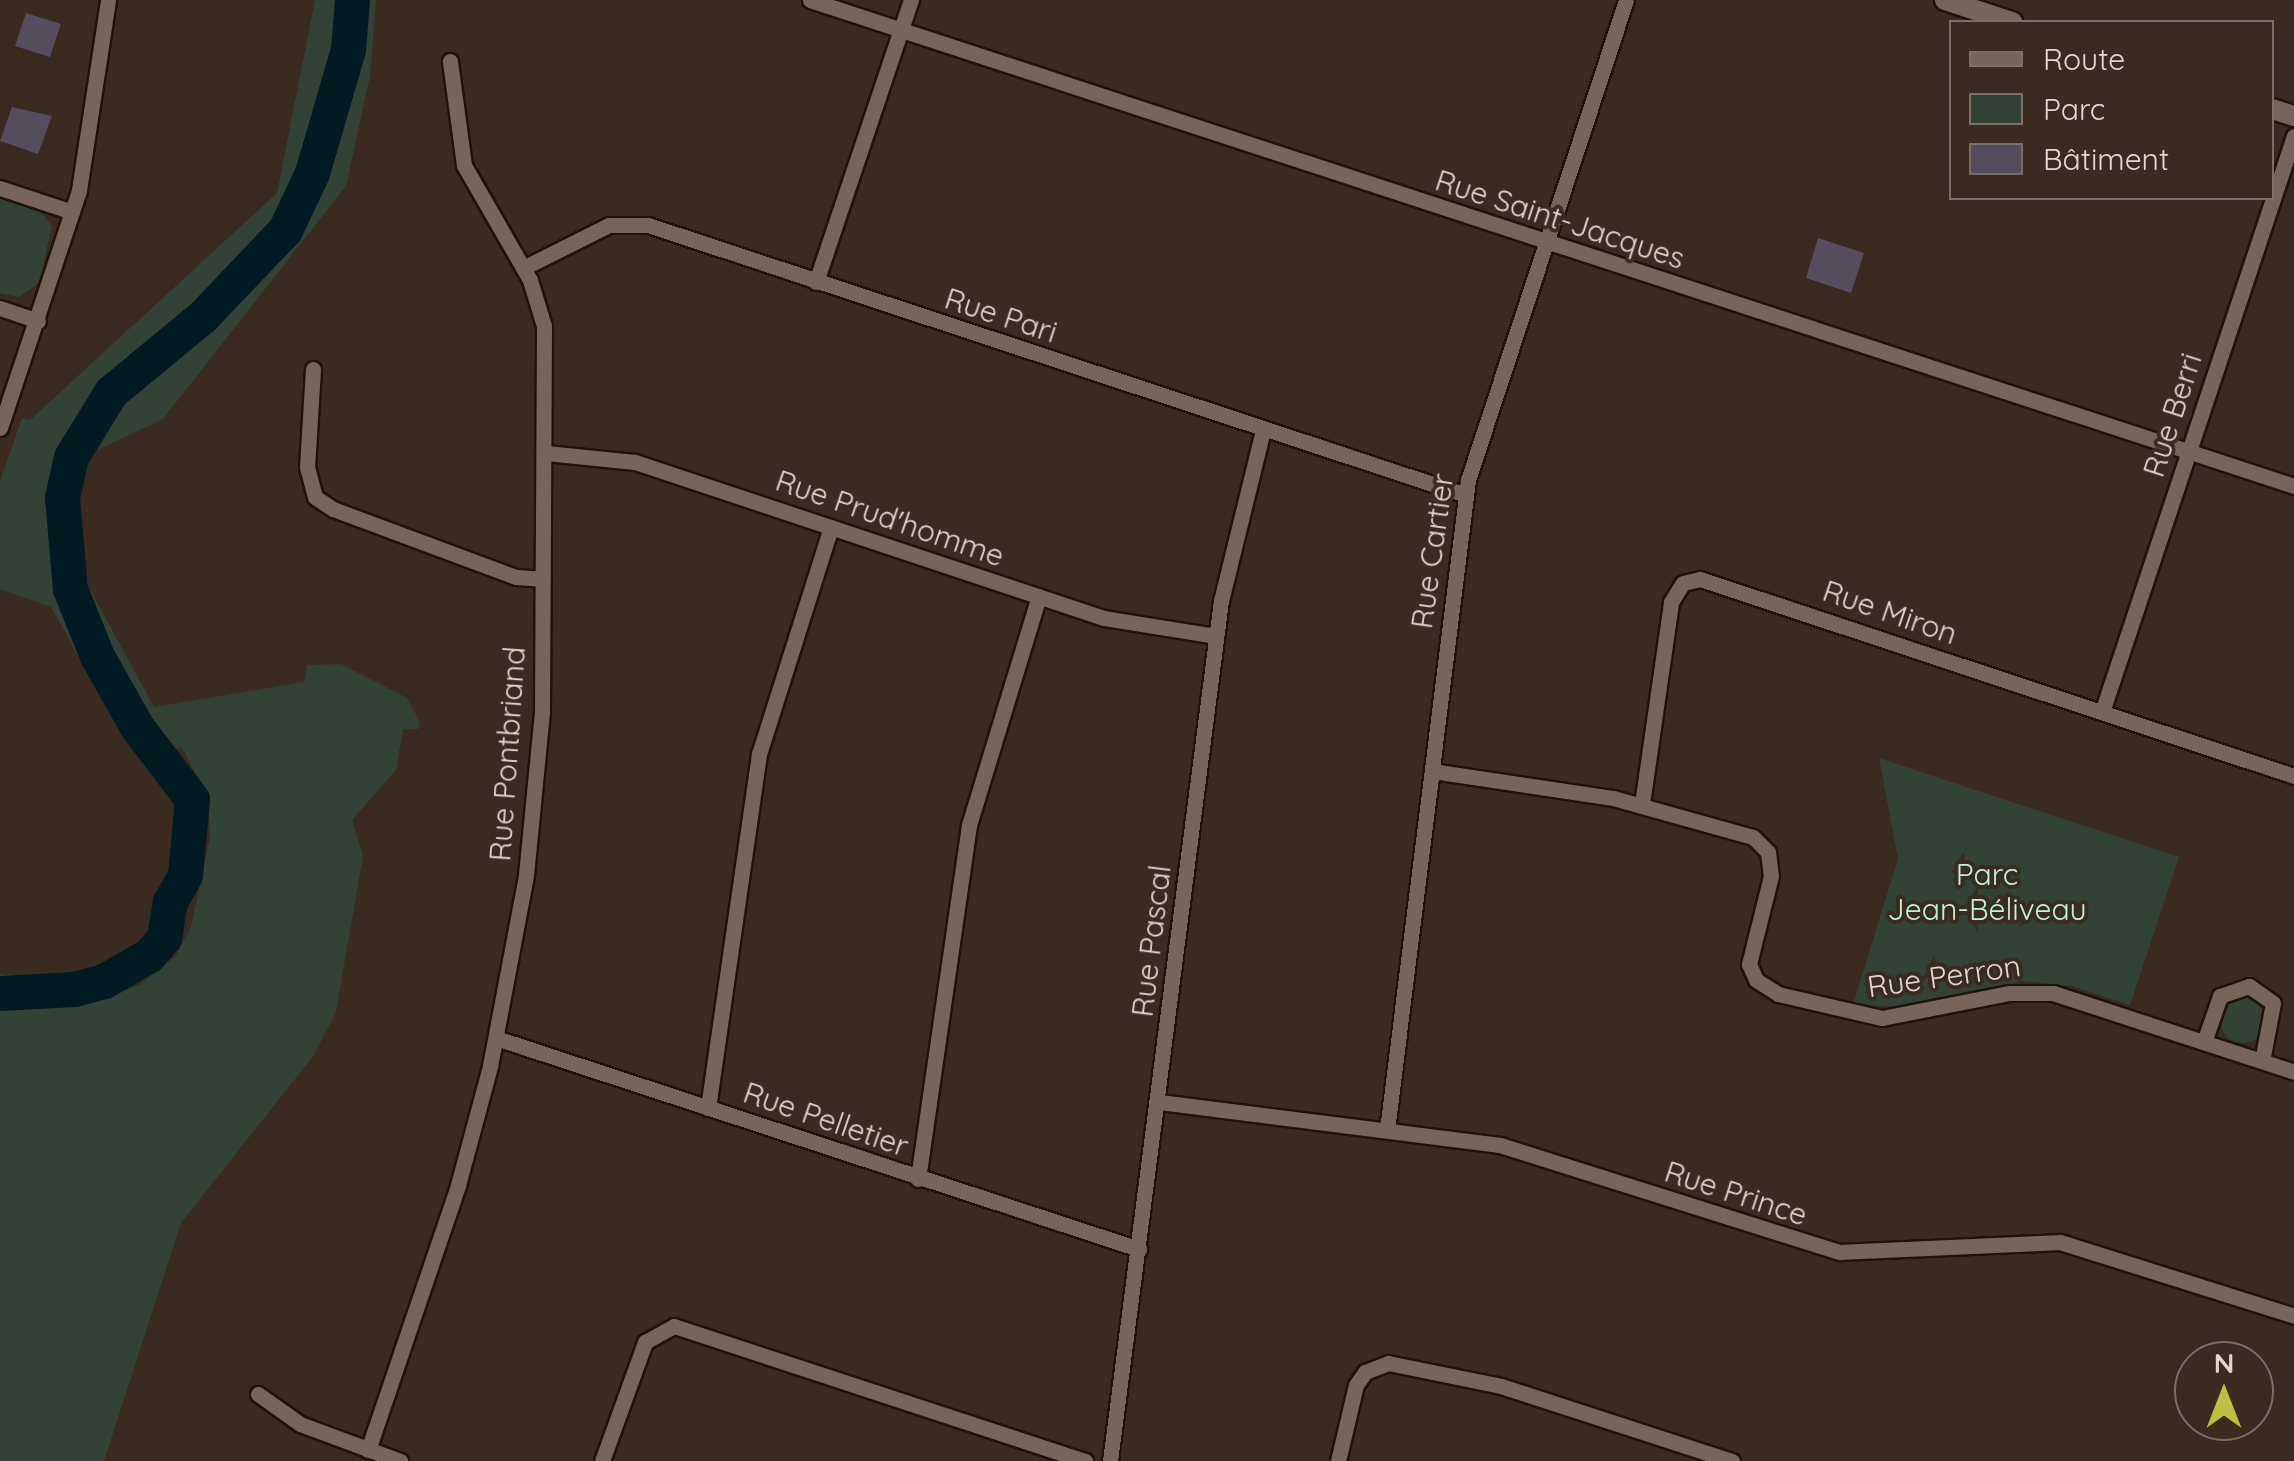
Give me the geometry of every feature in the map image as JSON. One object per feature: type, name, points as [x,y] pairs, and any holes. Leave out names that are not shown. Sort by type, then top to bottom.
[{"type":"street","points":[[0,428],[72,212],[108,0]]},
{"type":"street","name":"Rue Saint-Jacques","points":[[810,0],[2294,486]]},
{"type":"street","points":[[816,282],[911,0]]},
{"type":"street","name":"Rue Cartier","points":[[1387,1130],[1466,494],[1626,0]]},
{"type":"street","points":[[1945,0],[2006,20]]},
{"type":"street","name":"Rue Pontbriand","points":[[368,1450],[458,1186],[496,1038],[534,812],[546,340],[523,268],[464,164],[450,61]]},
{"type":"street","name":"Rue Berri","points":[[2274,196],[2294,136]]},
{"type":"street","points":[[0,188],[72,212]]},
{"type":"street","name":"Rue Berri","points":[[2102,712],[2273,200]]},
{"type":"street","name":"Rue Pari","points":[[523,268],[609,225],[631,223],[1466,494]]},
{"type":"street","points":[[0,308],[38,320]]},
{"type":"street","points":[[313,369],[307,468],[316,497],[332,509],[516,577],[542,579]]},
{"type":"street","name":"Rue Pascal","points":[[1110,1461],[1216,636],[1263,430]]},
{"type":"street","name":"Rue Prud'homme","points":[[546,454],[635,462],[1116,621],[1216,636]]},
{"type":"street","points":[[708,1108],[759,754],[831,527]]},
{"type":"street","name":"Rue Miron","points":[[1642,804],[1671,602],[1691,580],[1718,583],[2294,776]]},
{"type":"street","points":[[918,1180],[969,825],[1038,596]]},
{"type":"street","name":"Rue Perron","points":[[1432,771],[1642,804],[1732,828],[1764,846],[1771,876],[1749,964],[1770,991],[1876,1018],[2040,991],[2294,1072]]},
{"type":"street","points":[[2204,1042],[2220,996],[2249,986],[2270,998],[2274,1010],[2262,1061]]},
{"type":"street","name":"Rue Pelletier","points":[[496,1038],[918,1180],[1139,1249]]},
{"type":"street","name":"Rue Prince","points":[[1159,1102],[1524,1151],[1820,1249],[1861,1254],[2060,1242],[2294,1316]]},
{"type":"street","points":[[602,1461],[645,1342],[674,1326],[1084,1461]]},
{"type":"street","points":[[1338,1461],[1356,1385],[1372,1367],[1388,1363],[1501,1386],[1732,1461]]},
{"type":"street","points":[[258,1394],[300,1424],[400,1461]]},
{"type":"green space","points":[[315,0],[376,0],[370,76],[346,186],[163,419],[91,453],[77,501],[88,586],[154,707],[304,682],[307,665],[341,664],[407,698],[420,722],[418,729],[403,729],[396,770],[352,820],[363,856],[336,1012],[314,1055],[181,1223],[104,1461],[0,1461],[0,974],[27,976],[90,1004],[141,984],[175,957],[191,927],[210,837],[208,798],[182,747],[149,757],[91,680],[51,607],[0,589],[0,481],[22,418],[30,420],[277,193]]},
{"type":"green space","points":[[0,198],[42,213],[52,226],[39,283],[19,297],[0,293]]},
{"type":"green space","name":"Parc Jean-Béliveau","points":[[1879,758],[2179,857],[2130,1005],[2072,986],[2022,981],[1897,1007],[1853,1004],[1898,859]]},
{"type":"green space","points":[[2243,997],[2260,1003],[2266,1020],[2260,1037],[2243,1043],[2226,1037],[2220,1020],[2226,1003]]},
{"type":"building","points":[[26,13],[61,24],[50,57],[15,46]]},
{"type":"building","points":[[12,107],[52,116],[38,154],[0,141]]},
{"type":"building","points":[[1818,238],[1864,253],[1851,293],[1806,278]]},
{"type":"waterway","points":[[0,993],[74,989],[104,981],[149,955],[164,938],[170,902],[185,875],[192,799],[137,727],[97,656],[70,589],[62,497],[71,457],[111,392],[203,316],[285,230],[312,173],[348,49],[352,0]]}]
